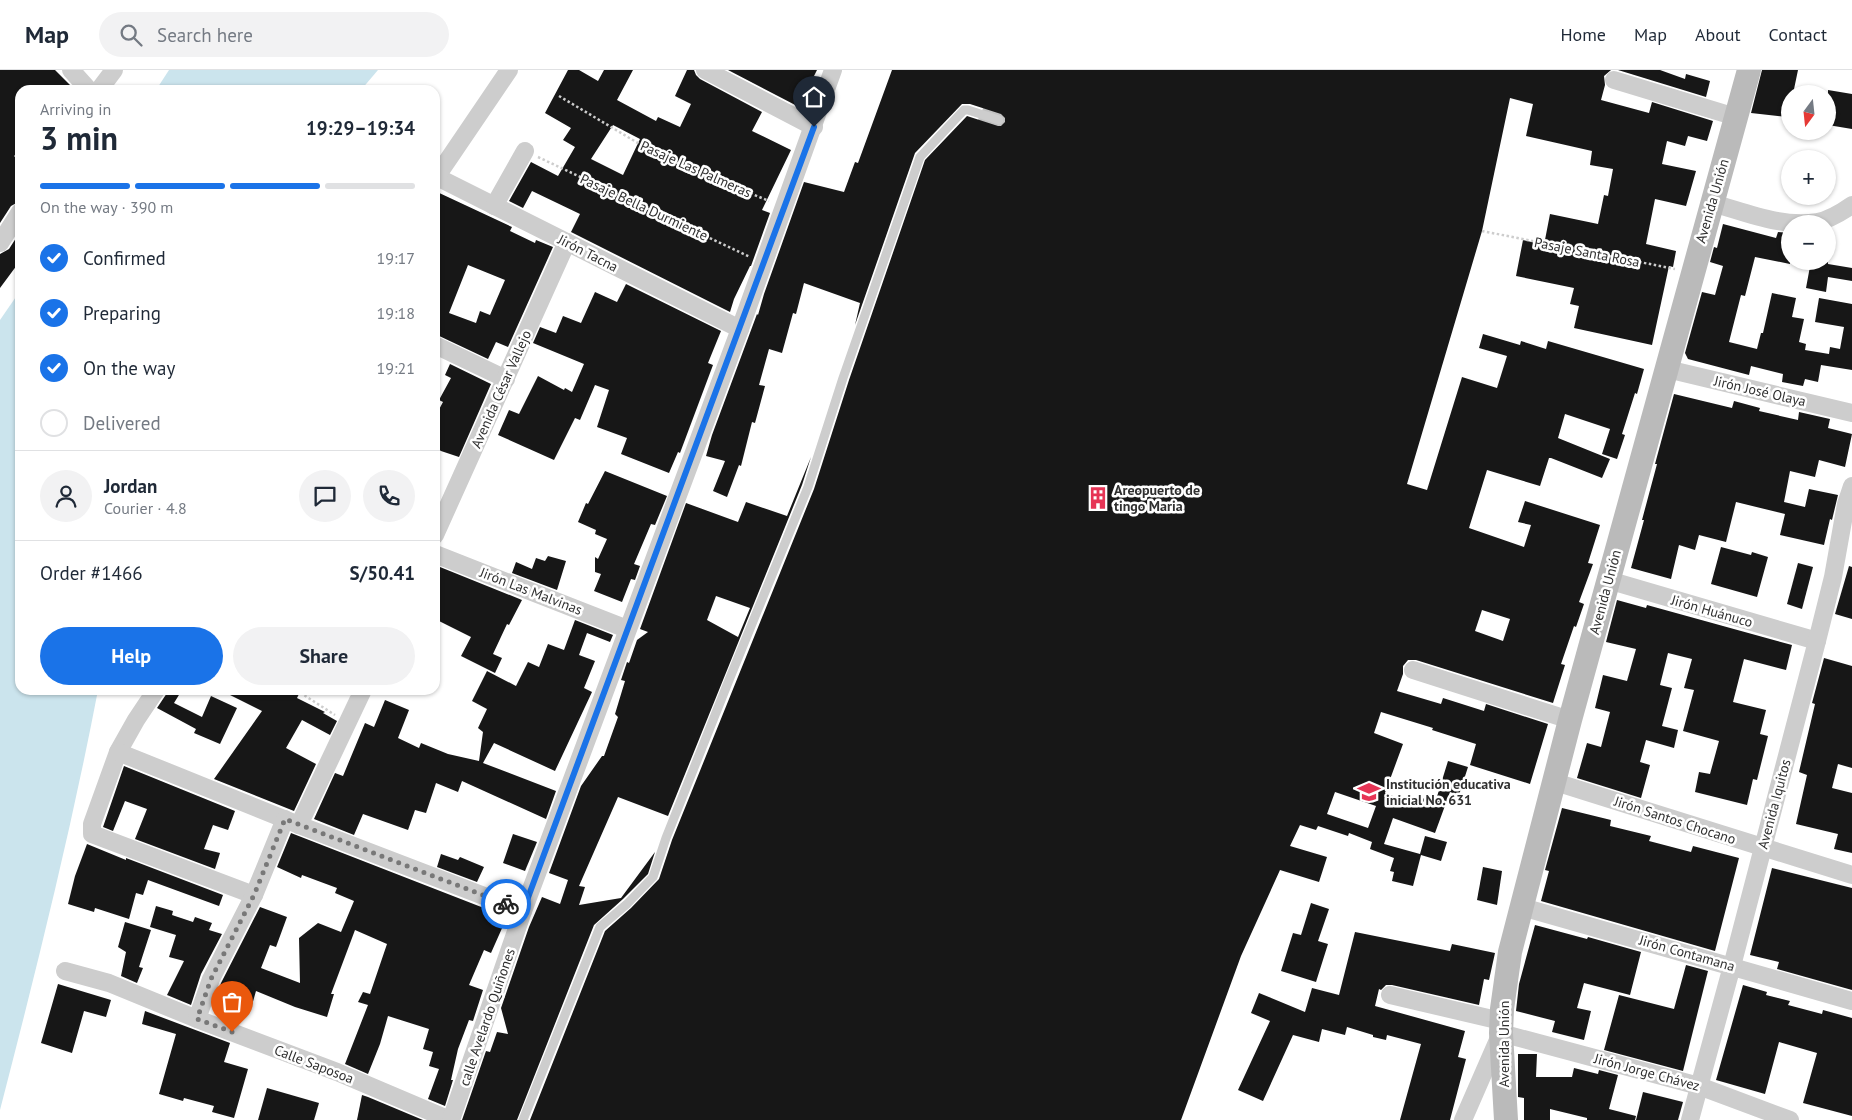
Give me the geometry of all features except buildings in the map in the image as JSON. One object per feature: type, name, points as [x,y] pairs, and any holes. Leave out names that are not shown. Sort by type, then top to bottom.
[{"type":"main road","name":"Avenida Unión","points":[[1506,1120],[1501,1027],[1510,952],[1570,720],[1749,70]]},
{"type":"street","points":[[71,70],[84,85]]},
{"type":"street","points":[[103,85],[114,70]]},
{"type":"street","points":[[440,172],[509,70]]},
{"type":"street","points":[[705,70],[814,127]]},
{"type":"street","name":"calle Avelardo Quiñones","points":[[450,1120],[523,911],[740,329],[833,70]]},
{"type":"street","points":[[1614,80],[1736,118]]},
{"type":"street","points":[[494,206],[525,151]]},
{"type":"street","name":"Jirón Tacna","points":[[440,180],[740,329]]},
{"type":"street","points":[[1712,203],[1760,217],[1791,223],[1819,222],[1852,206]]},
{"type":"street","points":[[0,243],[15,220]]},
{"type":"street","name":"Avenida César Vallejo","points":[[440,524],[567,242]]},
{"type":"street","points":[[440,347],[506,379]]},
{"type":"street","name":"Jirón José Olaya","points":[[1667,369],[1852,413]]},
{"type":"street","name":"Avenida Iquitos","points":[[1690,1120],[1817,642],[1833,577],[1846,504],[1852,486]]},
{"type":"street","name":"Jirón Las Malvinas","points":[[440,556],[627,628]]},
{"type":"street","name":"Jirón Huánuco","points":[[1608,580],[1817,642]]},
{"type":"street","points":[[1413,670],[1570,720]]},
{"type":"street","points":[[153,695],[118,752],[92,824],[92,834],[254,895]]},
{"type":"street","points":[[197,1019],[211,979],[360,695]]},
{"type":"street","points":[[118,752],[292,822],[523,911]]},
{"type":"street","name":"Jirón Santos Chocano","points":[[1555,782],[1852,875]]},
{"type":"street","name":"Jirón Contamana","points":[[1522,907],[1852,1001]]},
{"type":"street","name":"Calle Saposoa","points":[[64,971],[109,983],[197,1019],[337,1072],[450,1120]]},
{"type":"street","name":"Jirón Jorge Chávez","points":[[1390,995],[1699,1086],[1790,1120]]},
{"type":"street","points":[[1463,1120],[1501,1027]]},
{"type":"lane","points":[[523,1120],[600,927],[653,877],[705,742],[808,488],[843,378],[920,157],[964,110],[999,120]]},
{"type":"path","name":"Pasaje Las Palmeras","points":[[559,96],[658,155],[784,208]]},
{"type":"path","name":"Pasaje Bella Durmiente","points":[[525,151],[764,263]]},
{"type":"path","name":"Pasaje Santa Rosa","points":[[1482,231],[1692,272]]},
{"type":"path","points":[[304,695],[347,722]]},
{"type":"water","points":[[169,70],[378,70],[365,85],[159,85]]},
{"type":"water","points":[[15,298],[15,695],[97,695],[52,901],[0,1110],[0,320]]},
{"type":"taxiway","points":[[976,173],[1021,70]]},
{"type":"way so far","points":[[232,1032],[197,1019],[211,979],[254,895],[285,819],[506,904]]},
{"type":"place","name":"Areopuerto de tingo Maria","points":[[1098,498]]},
{"type":"place","name":"Institución educativa inicial No. 631","points":[[1369,792]]},
{"type":"route","points":[[506,904],[523,911],[814,127]]}]
